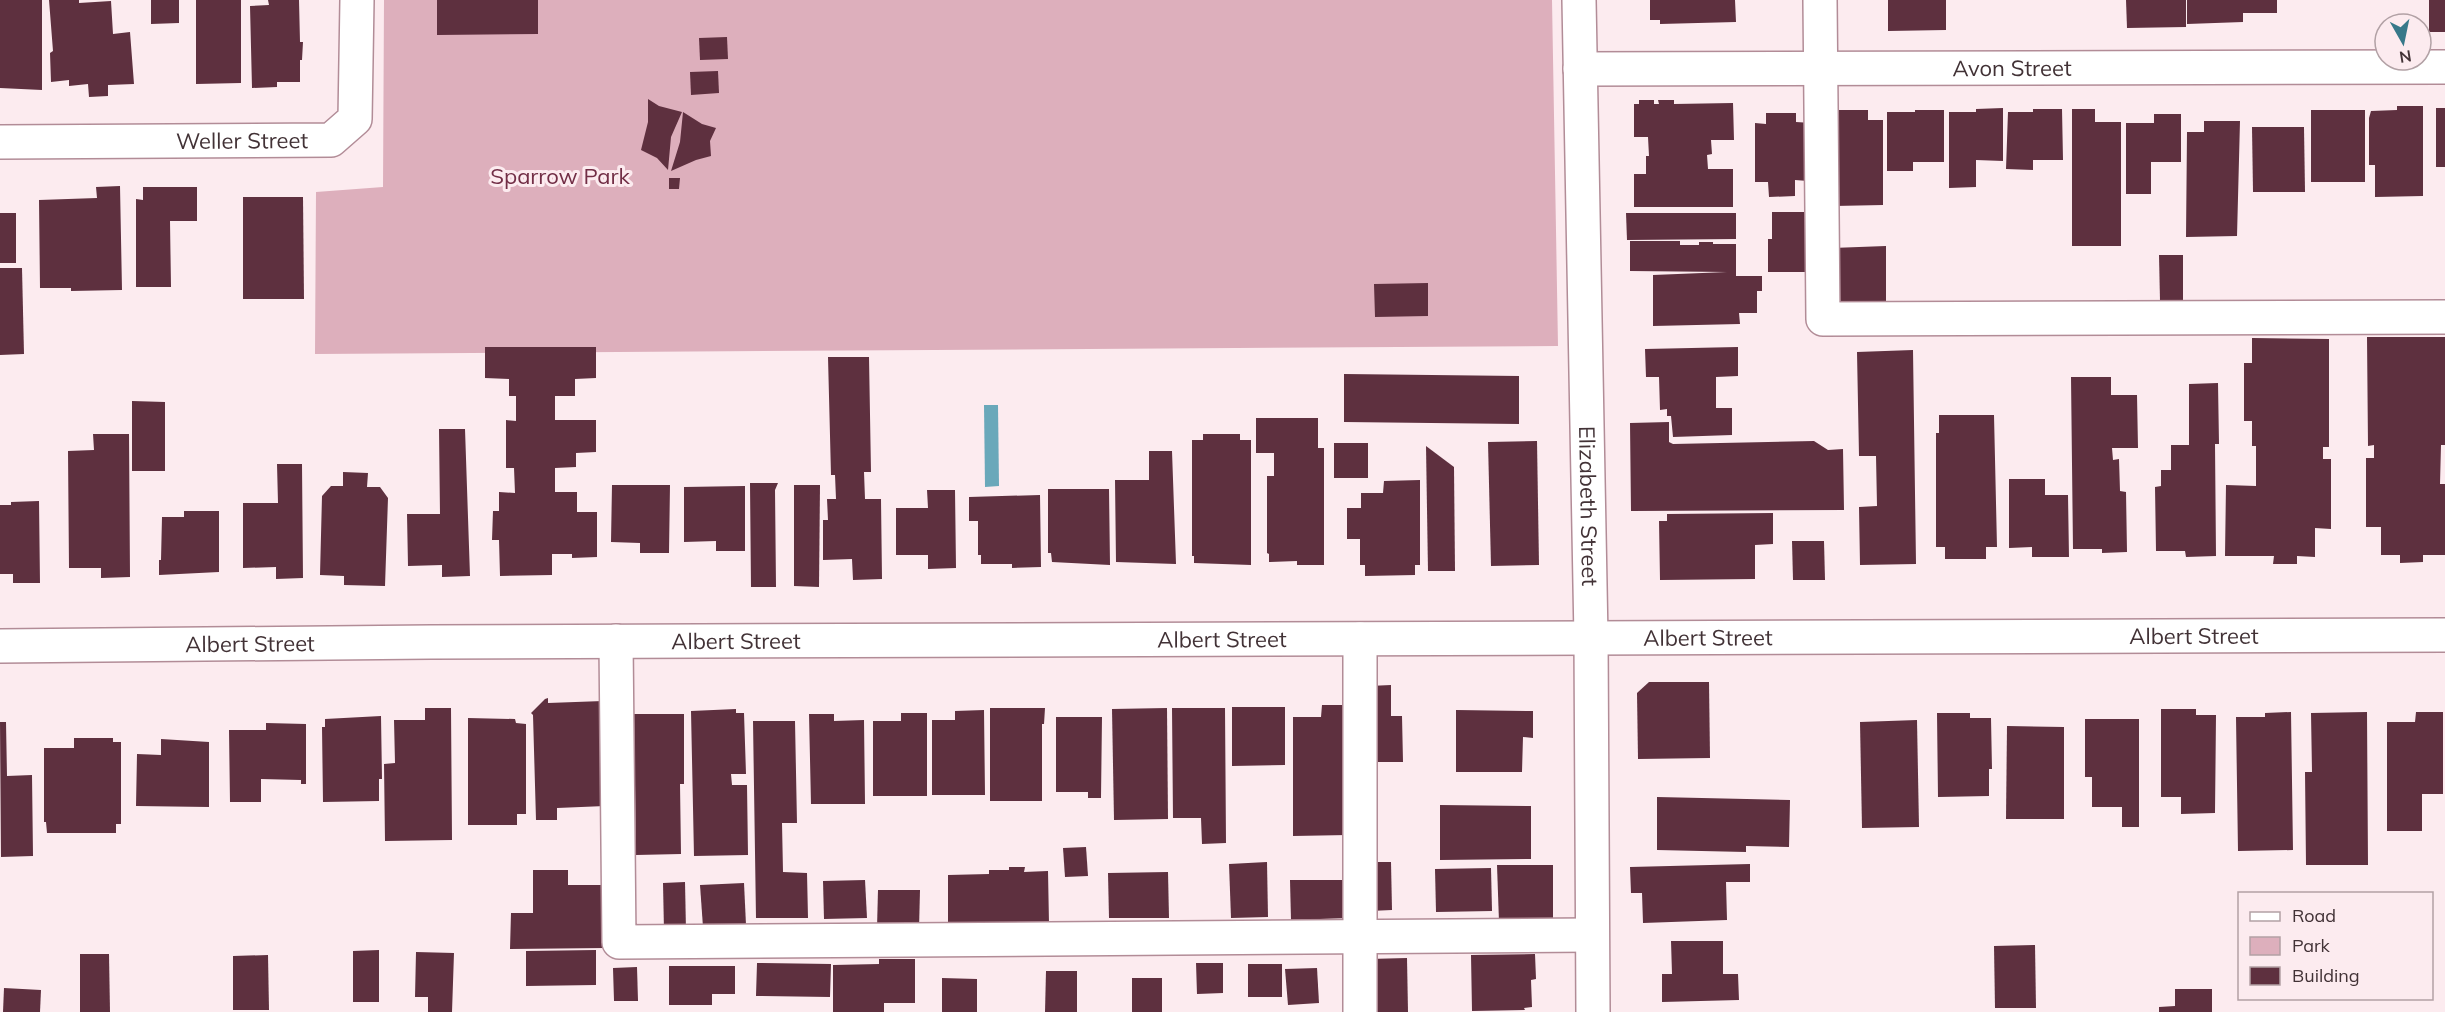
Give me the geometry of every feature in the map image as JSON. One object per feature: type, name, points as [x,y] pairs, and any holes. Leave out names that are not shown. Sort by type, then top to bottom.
[{"type":"street","name":"Weller Street","points":[[0,142],[332,140],[355,119],[357,0]]},
{"type":"street","name":"Elizabeth Street","points":[[1579,0],[1591,638],[1593,1012]]},
{"type":"street","points":[[1820,0],[1823,319],[2445,317]]},
{"type":"street","name":"Avon Street","points":[[1580,69],[2445,67]]},
{"type":"street","name":"Albert Street","points":[[0,646],[616,641],[2445,635]]},
{"type":"street","points":[[1360,639],[1360,1012]]},
{"type":"street","points":[[616,641],[619,942],[1592,935]]},
{"type":"green space","name":"Sparrow Park","points":[[384,0],[1552,0],[1558,346],[315,354],[316,192],[383,187]]},
{"type":"water","points":[[984,405],[998,405],[999,486],[985,487]]},
{"type":"building","points":[[0,0],[42,0],[42,90],[0,88]]},
{"type":"building","points":[[49,0],[79,0],[79,3],[111,1],[113,34],[130,32],[134,84],[108,85],[108,96],[89,97],[88,84],[69,86],[69,80],[51,82],[50,53],[53,51]]},
{"type":"building","points":[[151,0],[179,0],[179,23],[151,24]]},
{"type":"building","points":[[196,0],[241,0],[241,83],[196,84]]},
{"type":"building","points":[[268,0],[299,0],[300,42],[303,42],[300,82],[277,82],[277,87],[252,88],[250,6],[269,5]]},
{"type":"building","points":[[437,0],[538,0],[538,34],[437,35]]},
{"type":"building","points":[[1650,0],[1735,0],[1736,22],[1660,24],[1660,20],[1650,20]]},
{"type":"building","points":[[1888,0],[1946,0],[1946,30],[1888,31]]},
{"type":"building","points":[[2126,0],[2186,0],[2186,27],[2127,28]]},
{"type":"building","points":[[2187,0],[2277,0],[2277,13],[2243,13],[2243,22],[2187,24]]},
{"type":"building","points":[[2429,0],[2445,0],[2445,32],[2433,32],[2433,12],[2429,12]]},
{"type":"building","points":[[727,37],[728,59],[700,60],[699,38]]},
{"type":"building","points":[[718,71],[719,93],[691,95],[690,72]]},
{"type":"building","points":[[648,99],[659,106],[682,112],[671,137],[668,170],[657,158],[641,150],[648,122]]},
{"type":"building","points":[[1639,100],[1654,100],[1654,104],[1659,104],[1658,100],[1674,100],[1674,104],[1733,103],[1734,140],[1711,140],[1712,154],[1707,155],[1708,169],[1733,169],[1733,207],[1634,207],[1634,174],[1646,174],[1646,156],[1649,156],[1648,137],[1634,137],[1634,104],[1639,104]]},
{"type":"building","points":[[2397,106],[2423,106],[2423,196],[2375,197],[2375,165],[2369,165],[2369,118],[2371,111],[2397,110]]},
{"type":"building","points":[[2003,108],[2003,161],[1976,160],[1976,187],[1949,188],[1949,112],[1976,112],[1976,109]]},
{"type":"building","points":[[2436,108],[2445,108],[2445,167],[2436,167]]},
{"type":"building","points":[[2033,109],[2062,109],[2063,160],[2033,160],[2033,170],[2006,169],[2008,112],[2033,112]]},
{"type":"building","points":[[2072,109],[2095,109],[2095,122],[2121,122],[2121,246],[2072,246]]},
{"type":"building","points":[[1834,110],[1868,110],[1868,120],[1883,120],[1883,205],[1834,206]]},
{"type":"building","points":[[1915,110],[1944,110],[1944,162],[1913,162],[1913,171],[1887,171],[1887,112],[1915,112]]},
{"type":"building","points":[[2311,110],[2365,110],[2365,182],[2311,182]]},
{"type":"building","points":[[683,112],[702,124],[716,128],[710,141],[711,156],[671,171],[680,142]]},
{"type":"building","points":[[1766,113],[1796,113],[1796,122],[1812,123],[1808,181],[1795,180],[1795,196],[1769,197],[1768,182],[1755,182],[1755,123],[1766,124]]},
{"type":"building","points":[[2154,114],[2181,114],[2181,162],[2151,162],[2151,194],[2126,194],[2126,123],[2154,123]]},
{"type":"building","points":[[2204,121],[2240,121],[2237,236],[2186,237],[2187,132],[2204,132]]},
{"type":"building","points":[[2252,127],[2304,127],[2305,192],[2253,192]]},
{"type":"building","points":[[669,178],[680,178],[679,189],[669,189]]},
{"type":"building","points":[[120,186],[122,290],[71,291],[71,288],[40,288],[39,200],[97,198],[96,187]]},
{"type":"building","points":[[143,187],[197,187],[197,221],[170,221],[171,287],[136,287],[136,199],[143,200]]},
{"type":"building","points":[[243,197],[303,197],[304,299],[243,299]]},
{"type":"building","points":[[1772,212],[1807,212],[1808,272],[1768,272],[1768,239],[1772,239]]},
{"type":"building","points":[[0,213],[16,213],[16,263],[0,263]]},
{"type":"building","points":[[1626,213],[1736,213],[1736,239],[1627,240]]},
{"type":"building","points":[[1630,241],[1680,241],[1680,245],[1699,245],[1699,242],[1736,244],[1736,276],[1762,276],[1762,291],[1757,291],[1757,313],[1739,313],[1740,324],[1653,326],[1653,275],[1727,272],[1630,271]]},
{"type":"building","points":[[1886,246],[1886,306],[1834,308],[1832,248]]},
{"type":"building","points":[[2159,255],[2183,255],[2183,301],[2160,301]]},
{"type":"building","points":[[0,268],[22,268],[24,354],[0,355]]},
{"type":"building","points":[[1428,283],[1428,316],[1375,317],[1374,284]]},
{"type":"building","points":[[2367,337],[2445,337],[2445,445],[2441,445],[2440,484],[2445,484],[2445,555],[2423,555],[2423,562],[2400,563],[2400,555],[2381,555],[2381,527],[2366,527],[2366,458],[2374,458],[2374,445],[2368,446]]},
{"type":"building","points":[[2252,338],[2329,339],[2329,447],[2323,447],[2323,459],[2331,459],[2331,529],[2315,528],[2315,557],[2297,556],[2297,564],[2273,564],[2274,556],[2225,556],[2226,485],[2256,486],[2256,446],[2252,446],[2252,421],[2244,421],[2244,363],[2252,363]]},
{"type":"building","points":[[485,347],[596,347],[596,378],[575,379],[575,396],[555,396],[555,420],[596,420],[596,452],[576,453],[576,467],[555,468],[555,492],[577,492],[577,512],[597,512],[597,557],[572,558],[572,554],[552,554],[552,575],[500,576],[499,540],[492,540],[493,511],[499,511],[499,492],[515,493],[514,468],[506,468],[506,420],[516,421],[516,396],[509,396],[509,379],[485,378]]},
{"type":"building","points":[[1738,347],[1738,376],[1716,377],[1716,408],[1732,408],[1732,435],[1673,437],[1671,416],[1667,416],[1667,409],[1660,410],[1659,377],[1646,377],[1645,349]]},
{"type":"building","points":[[1913,350],[1916,564],[1860,565],[1859,507],[1877,506],[1876,456],[1859,456],[1857,352]]},
{"type":"building","points":[[828,357],[869,357],[871,472],[864,472],[865,499],[881,499],[882,579],[853,580],[852,559],[823,560],[823,520],[828,520],[827,499],[836,499],[835,475],[831,475]]},
{"type":"building","points":[[1344,374],[1519,376],[1519,424],[1344,422]]},
{"type":"building","points":[[2071,377],[2111,377],[2111,395],[2137,395],[2138,448],[2112,448],[2113,460],[2119,459],[2120,491],[2126,492],[2127,552],[2102,553],[2102,549],[2073,549]]},
{"type":"building","points":[[2218,383],[2219,444],[2215,444],[2216,556],[2186,557],[2185,551],[2156,551],[2155,487],[2161,486],[2161,470],[2171,470],[2171,445],[2189,445],[2189,384]]},
{"type":"building","points":[[132,401],[165,402],[165,471],[132,471]]},
{"type":"building","points":[[1939,415],[1994,415],[1997,547],[1986,547],[1986,559],[1945,559],[1945,547],[1936,547],[1936,433],[1939,433]]},
{"type":"building","points":[[1256,418],[1318,418],[1318,448],[1324,448],[1324,565],[1297,565],[1297,561],[1269,562],[1267,476],[1274,476],[1274,453],[1256,453]]},
{"type":"building","points":[[1669,422],[1669,442],[1673,444],[1814,441],[1828,450],[1843,449],[1844,510],[1631,511],[1630,423]]},
{"type":"building","points":[[439,429],[465,429],[470,576],[442,577],[442,565],[408,566],[407,514],[440,514]]},
{"type":"building","points":[[93,434],[129,434],[130,577],[101,578],[101,568],[69,568],[68,451],[94,450]]},
{"type":"building","points":[[1203,434],[1240,434],[1240,440],[1251,440],[1251,565],[1194,563],[1194,556],[1192,556],[1192,440],[1203,440]]},
{"type":"building","points":[[1537,441],[1539,565],[1491,566],[1488,442]]},
{"type":"building","points":[[1334,443],[1368,443],[1368,478],[1334,478]]},
{"type":"building","points":[[1426,446],[1454,467],[1455,571],[1428,571]]},
{"type":"building","points":[[1149,451],[1172,451],[1176,564],[1116,562],[1115,480],[1149,480]]},
{"type":"building","points":[[277,464],[302,464],[303,578],[276,579],[276,567],[243,568],[243,503],[278,503]]},
{"type":"building","points":[[343,472],[368,473],[367,487],[380,487],[388,498],[385,586],[344,585],[344,576],[320,575],[322,496],[331,486],[343,486]]},
{"type":"building","points":[[2009,479],[2045,479],[2045,495],[2068,495],[2069,557],[2032,557],[2032,547],[2009,548]]},
{"type":"building","points":[[1420,480],[1420,565],[1415,565],[1415,575],[1365,576],[1365,565],[1360,565],[1360,539],[1347,539],[1347,508],[1361,508],[1361,493],[1383,493],[1384,481]]},
{"type":"building","points":[[750,483],[778,483],[775,490],[776,587],[751,587]]},
{"type":"building","points":[[612,485],[670,485],[669,553],[640,553],[640,543],[611,542]]},
{"type":"building","points":[[794,485],[820,485],[819,587],[794,586]]},
{"type":"building","points":[[745,486],[745,551],[716,551],[716,541],[684,542],[684,487]]},
{"type":"building","points":[[1048,489],[1109,489],[1110,565],[1052,562],[1051,553],[1048,553]]},
{"type":"building","points":[[927,490],[955,490],[956,568],[928,569],[928,555],[896,555],[896,508],[928,508]]},
{"type":"building","points":[[1040,495],[1041,567],[1012,568],[1012,564],[981,564],[981,555],[978,555],[978,521],[969,521],[969,497]]},
{"type":"building","points":[[39,501],[40,583],[13,583],[13,574],[0,574],[0,505],[11,505],[11,502]]},
{"type":"building","points":[[184,511],[219,511],[219,572],[159,575],[162,517],[184,517]]},
{"type":"building","points":[[1773,513],[1773,544],[1755,545],[1755,579],[1660,580],[1659,521],[1667,521],[1667,514]]},
{"type":"building","points":[[1792,541],[1824,541],[1825,580],[1793,580]]},
{"type":"building","points":[[1649,682],[1709,682],[1710,758],[1638,759],[1637,693]]},
{"type":"building","points":[[1391,685],[1391,716],[1402,716],[1403,762],[1370,762],[1369,686]]},
{"type":"building","points":[[548,698],[548,703],[603,701],[605,806],[557,808],[557,820],[536,820],[533,715],[531,713]]},
{"type":"building","points":[[1322,705],[1347,705],[1348,835],[1293,836],[1293,717],[1321,717]]},
{"type":"building","points":[[1232,707],[1285,707],[1285,765],[1232,766]]},
{"type":"building","points":[[425,708],[451,708],[452,840],[385,841],[384,764],[395,763],[394,720],[425,720]]},
{"type":"building","points":[[990,708],[1045,708],[1044,724],[1042,724],[1042,801],[990,801]]},
{"type":"building","points":[[1167,708],[1168,819],[1114,820],[1112,709]]},
{"type":"building","points":[[1172,708],[1225,708],[1226,843],[1202,844],[1201,818],[1173,818]]},
{"type":"building","points":[[736,709],[736,713],[744,713],[746,774],[731,774],[732,785],[747,785],[748,855],[694,856],[691,711]]},
{"type":"building","points":[[2161,709],[2196,709],[2196,715],[2216,715],[2215,813],[2181,814],[2181,797],[2161,797]]},
{"type":"building","points":[[984,710],[985,795],[932,795],[932,720],[955,720],[955,711]]},
{"type":"building","points":[[1456,710],[1533,711],[1533,738],[1523,737],[1522,772],[1456,772]]},
{"type":"building","points":[[2291,712],[2293,850],[2238,851],[2236,717],[2265,717],[2265,713]]},
{"type":"building","points":[[2367,712],[2368,865],[2306,865],[2305,772],[2312,772],[2311,713]]},
{"type":"building","points":[[2416,712],[2443,712],[2443,794],[2422,794],[2422,831],[2387,831],[2387,722],[2415,722]]},
{"type":"building","points":[[901,713],[927,713],[927,796],[873,796],[873,721],[901,721]]},
{"type":"building","points":[[1937,713],[1970,713],[1970,718],[1991,718],[1992,769],[1989,769],[1989,796],[1938,797]]},
{"type":"building","points":[[634,714],[684,714],[684,784],[680,784],[681,854],[636,855]]},
{"type":"building","points":[[809,714],[834,714],[834,721],[864,720],[865,804],[811,804]]},
{"type":"building","points":[[381,716],[382,779],[379,779],[379,801],[323,802],[322,727],[325,727],[325,719]]},
{"type":"building","points":[[1056,717],[1102,717],[1101,798],[1088,798],[1088,792],[1056,792]]},
{"type":"building","points":[[468,718],[515,719],[516,723],[526,724],[526,814],[517,814],[517,825],[468,825]]},
{"type":"building","points":[[2085,719],[2139,719],[2139,827],[2122,827],[2122,807],[2092,807],[2092,777],[2085,777]]},
{"type":"building","points":[[1917,720],[1919,827],[1862,828],[1860,722]]},
{"type":"building","points":[[753,721],[795,721],[797,823],[782,823],[783,872],[807,873],[808,918],[756,918]]},
{"type":"building","points":[[0,722],[6,722],[7,776],[32,775],[33,856],[1,857]]},
{"type":"building","points":[[266,723],[306,724],[306,784],[301,784],[301,780],[261,779],[261,802],[230,802],[229,730],[266,730]]},
{"type":"building","points":[[2007,726],[2064,727],[2064,819],[2006,819]]},
{"type":"building","points":[[74,738],[113,738],[113,742],[121,742],[121,824],[116,824],[116,833],[47,833],[46,822],[44,822],[44,748],[74,748]]},
{"type":"building","points":[[161,739],[209,742],[209,807],[136,806],[137,754],[161,755]]},
{"type":"building","points":[[1657,797],[1790,800],[1789,847],[1746,846],[1746,852],[1657,850]]},
{"type":"building","points":[[1440,805],[1531,806],[1531,859],[1440,860]]},
{"type":"building","points":[[1086,847],[1088,876],[1065,877],[1063,848]]},
{"type":"building","points":[[1267,862],[1268,917],[1231,918],[1229,864]]},
{"type":"building","points":[[1369,862],[1391,862],[1392,910],[1370,911]]},
{"type":"building","points":[[1750,864],[1750,882],[1726,882],[1727,920],[1643,923],[1642,893],[1631,893],[1630,867]]},
{"type":"building","points":[[1497,865],[1553,865],[1553,921],[1499,922]]},
{"type":"building","points":[[1009,867],[1025,867],[1024,872],[1048,871],[1049,924],[948,925],[948,875],[989,874],[989,870],[1009,870]]},
{"type":"building","points":[[1491,868],[1492,911],[1436,912],[1435,869]]},
{"type":"building","points":[[533,870],[568,870],[568,885],[605,885],[605,948],[510,949],[511,913],[533,913]]},
{"type":"building","points":[[1168,872],[1169,918],[1109,918],[1108,873]]},
{"type":"building","points":[[865,880],[867,918],[824,919],[823,881]]},
{"type":"building","points":[[1290,880],[1349,880],[1349,918],[1291,920]]},
{"type":"building","points":[[685,882],[686,931],[664,931],[663,883]]},
{"type":"building","points":[[744,883],[746,925],[703,927],[700,885]]},
{"type":"building","points":[[878,890],[920,890],[919,929],[877,928]]},
{"type":"building","points":[[1671,941],[1723,941],[1723,974],[1738,974],[1739,1000],[1662,1002],[1662,974],[1672,974]]},
{"type":"building","points":[[2035,945],[2036,1008],[1995,1008],[1994,946]]},
{"type":"building","points":[[379,950],[379,1002],[353,1002],[353,951]]},
{"type":"building","points":[[596,950],[596,985],[526,986],[526,951]]},
{"type":"building","points":[[416,952],[454,953],[452,1012],[428,1012],[428,997],[415,997]]},
{"type":"building","points":[[80,954],[109,954],[110,1012],[80,1012]]},
{"type":"building","points":[[1535,954],[1536,979],[1531,980],[1532,1007],[1524,1008],[1525,1010],[1472,1011],[1471,955]]},
{"type":"building","points":[[268,955],[269,1010],[233,1010],[233,956]]},
{"type":"building","points":[[1407,958],[1408,1012],[1370,1012],[1369,959]]},
{"type":"building","points":[[879,959],[915,959],[915,1003],[884,1003],[884,1012],[833,1012],[833,965],[879,964]]},
{"type":"building","points":[[757,963],[831,964],[830,997],[756,996]]},
{"type":"building","points":[[1196,963],[1223,963],[1223,993],[1197,994]]},
{"type":"building","points":[[1248,964],[1282,964],[1282,997],[1248,997]]},
{"type":"building","points":[[669,966],[735,966],[735,994],[712,994],[712,1005],[669,1005]]},
{"type":"building","points":[[637,967],[638,1001],[614,1001],[613,968]]},
{"type":"building","points":[[1317,968],[1319,1003],[1288,1005],[1285,969]]},
{"type":"building","points":[[1046,971],[1077,971],[1077,1012],[1045,1012]]},
{"type":"building","points":[[942,978],[977,979],[977,1012],[942,1012]]},
{"type":"building","points":[[1132,978],[1162,978],[1162,1012],[1132,1012]]},
{"type":"building","points":[[4,988],[41,990],[40,1012],[3,1012]]},
{"type":"building","points":[[2175,989],[2212,989],[2212,1012],[2159,1012],[2159,1007],[2175,1006]]}]
